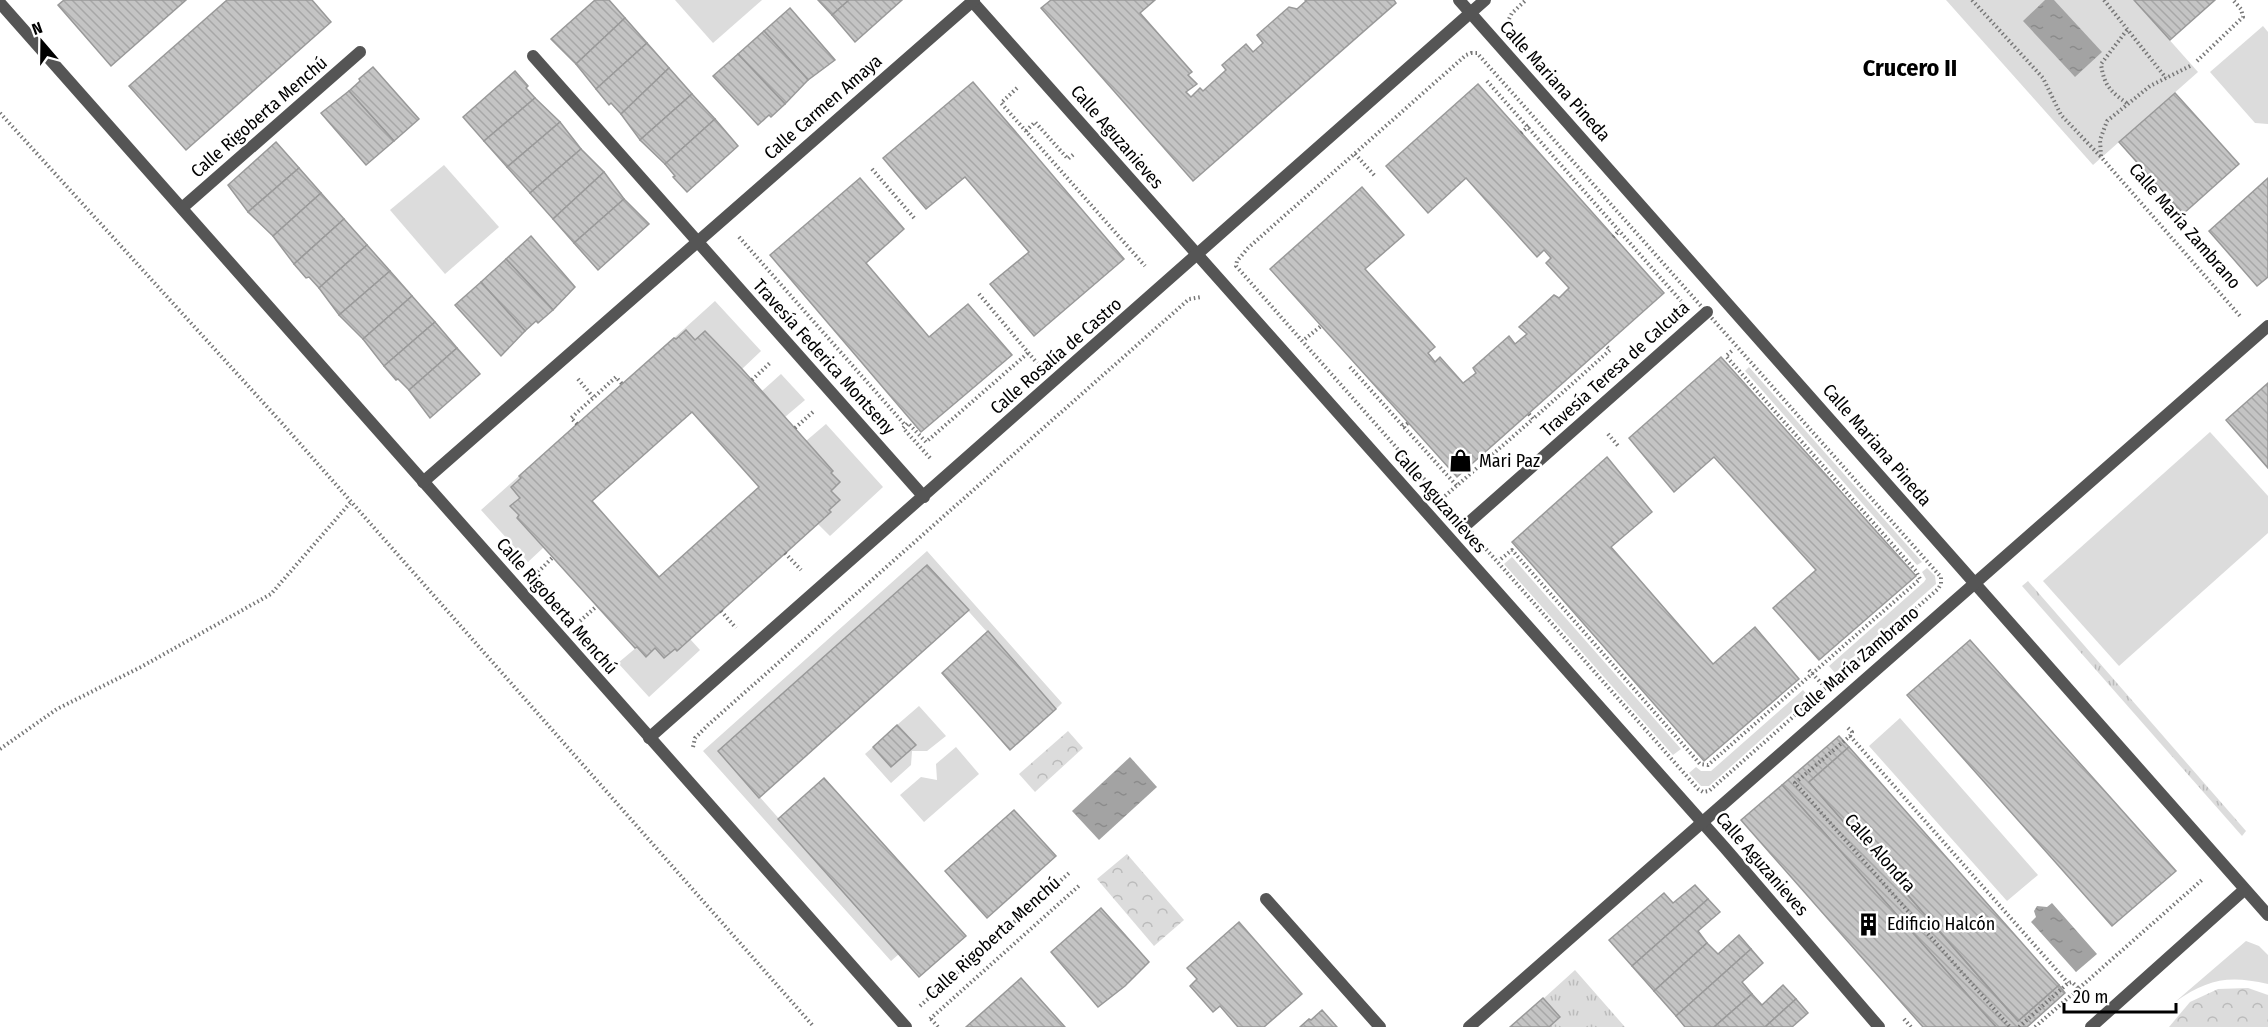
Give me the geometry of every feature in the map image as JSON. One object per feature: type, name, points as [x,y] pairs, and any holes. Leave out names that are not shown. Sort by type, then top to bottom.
[{"type":"street","name":"Calle Carmen Amaya","points":[[423,482],[972,0]]},
{"type":"street","name":"Calle Aguzanieves","points":[[972,0],[1702,822],[1879,1027]]},
{"type":"street","name":"Calle Mariana Pineda","points":[[1459,0],[2268,915]]},
{"type":"street","name":"Calle Rosalía de Castro","points":[[649,738],[1485,0]]},
{"type":"street","name":"Calle Rigoberta Menchú","points":[[0,3],[906,1027]]},
{"type":"street","name":"Calle Rigoberta Menchú","points":[[182,208],[360,52]]},
{"type":"street","points":[[533,56],[697,242]]},
{"type":"street","name":"Travesía Federica Montseny","points":[[697,242],[924,497]]},
{"type":"street","name":"Travesía Teresa de Calcuta","points":[[1466,525],[1702,316]]},
{"type":"street","name":"Calle María Zambrano","points":[[1469,1027],[2268,326]]},
{"type":"street","points":[[2091,1027],[2244,890]]},
{"type":"street","points":[[1266,899],[1380,1027]]},
{"type":"path","points":[[1508,23],[1512,13],[1526,0]]},
{"type":"path","name":"Calle María Zambrano","points":[[1972,0],[2043,78],[2061,115],[2101,157],[2242,319]]},
{"type":"path","points":[[2104,0],[2166,78]]},
{"type":"path","points":[[2197,61],[2243,17],[2241,9],[2233,0]]},
{"type":"path","points":[[2127,30],[2101,64],[2103,80],[2113,93],[2128,104]]},
{"type":"path","points":[[1246,278],[1236,266],[1237,261],[1466,55],[1477,52],[1702,316]]},
{"type":"path","points":[[2101,157],[2100,140],[2106,121],[2150,86],[2192,65]]},
{"type":"path","points":[[1011,79],[1026,96]]},
{"type":"path","points":[[1487,81],[1529,126],[1619,231],[1702,316]]},
{"type":"path","points":[[1018,87],[1001,103],[1144,267],[1151,260]]},
{"type":"path","points":[[0,113],[280,421],[814,1027]]},
{"type":"path","points":[[1026,131],[1035,122],[1068,159],[1076,152],[1070,146]]},
{"type":"path","points":[[1521,133],[1529,126]]},
{"type":"path","points":[[1355,154],[1375,176]]},
{"type":"path","points":[[872,169],[915,219]]},
{"type":"path","points":[[1613,237],[1619,231]]},
{"type":"path","points":[[738,237],[905,425],[903,428],[930,458]]},
{"type":"path","points":[[979,294],[1022,345]]},
{"type":"path","points":[[695,738],[1179,309]]},
{"type":"path","points":[[1303,342],[1321,326]]},
{"type":"path","points":[[1442,499],[1610,350],[1606,345]]},
{"type":"path","points":[[1498,563],[1512,550],[1695,762],[1708,765],[1911,587],[1920,576],[1726,356],[1734,349]]},
{"type":"path","points":[[905,425],[908,423],[926,442],[1028,353]]},
{"type":"path","points":[[1739,371],[1750,361]]},
{"type":"path","points":[[1350,368],[1456,486]]},
{"type":"path","points":[[577,424],[571,418],[593,397],[616,377],[622,384]]},
{"type":"path","points":[[578,379],[593,397]]},
{"type":"path","points":[[1529,414],[1533,419]]},
{"type":"path","points":[[1403,427],[1408,423]]},
{"type":"path","points":[[0,749],[57,710],[141,667],[271,594],[350,502]]},
{"type":"path","points":[[784,554],[801,571]]},
{"type":"path","points":[[535,575],[553,557]]},
{"type":"path","points":[[577,623],[597,606]]},
{"type":"path","points":[[721,611],[736,628]]},
{"type":"path","name":"Calle Alondra","points":[[2010,1027],[1795,783],[1851,734],[2068,983]]},
{"type":"path","name":"Calle Rigoberta Menchú","points":[[920,1006],[1069,873]]},
{"type":"path","points":[[2035,1027],[2202,879],[2204,873]]},
{"type":"path","name":"Calle Rigoberta Menchú","points":[[930,1018],[1080,885]]},
{"type":"path","points":[[2019,1027],[2068,983],[2072,982],[2078,988]]},
{"type":"green space","points":[[675,0],[762,0],[713,43]]},
{"type":"green space","points":[[1946,0],[2134,0],[2198,72],[2093,165]]},
{"type":"green space","points":[[2263,26],[2268,32],[2268,124],[2255,123],[2210,72]]},
{"type":"green space","points":[[444,165],[499,227],[445,274],[390,210]]},
{"type":"green space","points":[[715,301],[761,351],[742,369],[705,331],[695,340],[686,330],[676,339],[674,338]]},
{"type":"green space","points":[[1749,367],[1922,562],[1917,565],[1745,371]]},
{"type":"green space","points":[[781,374],[805,400],[785,417],[762,391]]},
{"type":"green space","points":[[826,424],[883,487],[830,536],[818,524],[831,512],[829,510],[839,500],[831,491],[840,482],[831,473],[833,470],[806,441]]},
{"type":"green space","points":[[2210,432],[2268,496],[2268,533],[2119,666],[2043,581]]},
{"type":"green space","points":[[519,476],[521,478],[511,487],[520,498],[510,506],[519,515],[517,518],[544,547],[528,562],[481,510]]},
{"type":"green space","points":[[927,551],[1062,703],[1056,709],[927,565],[719,751],[899,954],[891,961],[703,751]]},
{"type":"green space","points":[[1512,557],[1681,749],[1673,755],[1504,564]]},
{"type":"green space","points":[[1927,568],[1935,576],[1936,584],[1835,673],[1829,666],[1924,582],[1926,579],[1922,572]]},
{"type":"green space","points":[[2028,581],[2246,831],[2242,836],[2022,586]]},
{"type":"green space","points":[[690,639],[700,650],[649,697],[618,663],[637,647],[646,657],[655,648],[664,658],[675,649],[677,651]]},
{"type":"green space","points":[[1803,690],[1809,697],[1709,786],[1701,786],[1689,773],[1696,767],[1701,771],[1711,771]]},
{"type":"green space","points":[[919,706],[946,736],[927,751],[912,751],[911,765],[891,783],[865,754],[873,747],[891,767],[915,745],[897,725]]},
{"type":"green space","points":[[1900,718],[2038,875],[2007,901],[1869,746]]},
{"type":"green space","points":[[1068,731],[1083,748],[1035,792],[1019,774]]},
{"type":"green space","points":[[956,747],[979,774],[924,822],[900,795],[921,777],[937,780],[936,764]]},
{"type":"green space","points":[[1127,854],[1184,920],[1154,946],[1097,879]]},
{"type":"green space","points":[[2246,941],[2259,946],[2268,955],[2268,984],[2241,980],[2219,981],[2198,988],[2175,1002]]},
{"type":"green space","points":[[1575,970],[1625,1027],[1549,1027],[1560,1017],[1543,999]]},
{"type":"green space","points":[[2248,988],[2268,995],[2268,1027],[2169,1027],[2190,1002],[2218,989]]},
{"type":"water","points":[[2045,0],[2054,0],[2102,52],[2075,77],[2023,21]]},
{"type":"water","points":[[1130,757],[1157,787],[1099,840],[1072,811]]},
{"type":"water","points":[[2052,903],[2097,954],[2076,972],[2031,922],[2036,917],[2034,911],[2037,906],[2047,907]]},
{"type":"building","points":[[64,0],[186,0],[111,66],[58,5]]},
{"type":"building","points":[[227,0],[312,0],[331,22],[186,150],[129,86]]},
{"type":"building","points":[[595,0],[609,0],[625,18],[576,64],[551,39]]},
{"type":"building","points":[[818,0],[849,0],[832,15]]},
{"type":"building","points":[[849,0],[902,0],[855,42],[832,15]]},
{"type":"building","points":[[1051,0],[1155,0],[1140,13],[1192,72],[1188,75],[1197,84],[1186,92],[1191,97],[1200,88],[1203,91],[1226,70],[1222,65],[1246,44],[1253,52],[1263,43],[1257,35],[1289,7],[1297,9],[1305,0],[1394,0],[1396,3],[1193,181],[1041,8]]},
{"type":"building","points":[[2134,0],[2215,0],[2170,40]]},
{"type":"building","points":[[790,8],[835,60],[808,80],[764,31]]},
{"type":"building","points":[[625,18],[647,43],[596,89],[576,64]]},
{"type":"building","points":[[764,31],[808,80],[785,104],[738,54]]},
{"type":"building","points":[[647,43],[669,68],[621,114],[611,103],[609,105],[596,89]]},
{"type":"building","points":[[738,54],[785,104],[758,125],[713,76]]},
{"type":"building","points":[[373,67],[419,119],[394,141],[349,91]]},
{"type":"building","points":[[669,68],[692,94],[640,140],[621,114]]},
{"type":"building","points":[[515,71],[535,98],[484,141],[463,117]]},
{"type":"building","points":[[973,82],[1124,259],[1034,336],[990,284],[1029,252],[965,177],[926,209],[883,158]]},
{"type":"building","points":[[1478,84],[1664,293],[1457,477],[1270,269],[1362,187],[1404,235],[1365,269],[1435,347],[1428,353],[1435,362],[1440,357],[1463,383],[1476,373],[1473,368],[1509,336],[1515,344],[1527,334],[1519,327],[1554,295],[1559,298],[1569,288],[1546,263],[1551,258],[1544,250],[1537,257],[1466,178],[1428,213],[1386,166]]},
{"type":"building","points":[[349,91],[394,141],[366,165],[321,113]]},
{"type":"building","points":[[2175,93],[2239,164],[2183,214],[2119,142]]},
{"type":"building","points":[[692,94],[715,119],[665,164],[640,140]]},
{"type":"building","points":[[535,98],[560,122],[507,167],[484,141]]},
{"type":"building","points":[[715,119],[738,146],[687,192],[665,164]]},
{"type":"building","points":[[560,122],[581,149],[530,193],[507,167]]},
{"type":"building","points":[[276,142],[299,168],[248,212],[228,185]]},
{"type":"building","points":[[581,149],[604,172],[553,219],[530,193]]},
{"type":"building","points":[[299,168],[321,193],[273,236],[248,212]]},
{"type":"building","points":[[604,172],[624,199],[574,243],[553,219]]},
{"type":"building","points":[[860,178],[904,229],[866,263],[929,337],[968,304],[1012,355],[921,432],[770,255]]},
{"type":"building","points":[[2268,178],[2268,277],[2257,286],[2209,231]]},
{"type":"building","points":[[321,193],[344,219],[294,264],[273,236]]},
{"type":"building","points":[[624,199],[649,224],[598,270],[574,243]]},
{"type":"building","points":[[344,219],[367,245],[319,288],[294,264]]},
{"type":"building","points":[[531,236],[575,287],[553,310],[506,259]]},
{"type":"building","points":[[367,245],[390,271],[339,315],[319,288]]},
{"type":"building","points":[[506,259],[553,310],[525,331],[481,282]]},
{"type":"building","points":[[390,271],[412,296],[363,339],[339,315]]},
{"type":"building","points":[[481,282],[525,331],[501,356],[455,305]]},
{"type":"building","points":[[412,296],[435,322],[384,366],[363,339]]},
{"type":"building","points":[[435,322],[457,348],[409,390],[384,366]]},
{"type":"building","points":[[686,330],[695,340],[705,331],[833,471],[831,473],[840,482],[831,491],[840,500],[829,510],[831,512],[677,651],[675,649],[664,658],[655,648],[646,657],[637,647],[635,648],[517,518],[519,515],[510,506],[520,498],[511,487],[521,478],[519,476],[674,338],[676,339]],"holes":[[[692,412],[759,487],[659,577],[592,501]]]},
{"type":"building","points":[[457,348],[480,374],[430,418],[409,390]]},
{"type":"building","points":[[1721,357],[1916,576],[1819,660],[1773,608],[1816,570],[1714,457],[1674,492],[1629,438]]},
{"type":"building","points":[[2268,383],[2268,468],[2226,420]]},
{"type":"building","points":[[1607,457],[1652,512],[1611,547],[1713,664],[1755,627],[1799,679],[1704,761],[1512,542]]},
{"type":"building","points":[[927,565],[969,610],[759,798],[718,751]]},
{"type":"building","points":[[988,631],[1056,709],[1010,750],[942,673]]},
{"type":"building","points":[[1970,640],[2176,871],[2112,926],[1907,695]]},
{"type":"building","points":[[897,725],[916,745],[891,767],[873,747]]},
{"type":"building","name":"Edificio Halcón","points":[[1839,736],[1849,747],[1809,782],[2007,1009],[2018,1021],[2059,985],[2065,993],[2027,1027],[1996,1027],[1782,785]]},
{"type":"building","points":[[1849,747],[2059,985],[2018,1021],[1809,782]]},
{"type":"building","points":[[824,778],[966,936],[919,977],[778,819]]},
{"type":"building","name":"Edificio Halcón","points":[[1782,785],[1996,1027],[1923,1027],[1741,820]]},
{"type":"building","points":[[1014,810],[1056,856],[987,918],[945,871]]},
{"type":"building","points":[[1695,885],[1708,899],[1632,966],[1609,940],[1664,893],[1673,903]]},
{"type":"building","points":[[1708,899],[1720,912],[1698,931],[1707,943],[1654,991],[1632,966]]},
{"type":"building","points":[[1101,908],[1149,962],[1125,986],[1098,1007],[1051,952]]},
{"type":"building","points":[[1239,922],[1302,994],[1264,1027],[1238,1027],[1220,1006],[1213,1012],[1190,986],[1197,979],[1187,968]]},
{"type":"building","points":[[1739,935],[1751,949],[1676,1016],[1654,991],[1707,943],[1718,954]]},
{"type":"building","points":[[1751,949],[1763,963],[1742,982],[1752,994],[1714,1027],[1685,1027],[1676,1016]]},
{"type":"building","points":[[1021,978],[1065,1027],[966,1027]]},
{"type":"building","points":[[1783,985],[1796,999],[1765,1027],[1714,1027],[1752,994],[1762,1005]]},
{"type":"building","points":[[1543,998],[1560,1017],[1549,1027],[1510,1027]]},
{"type":"building","points":[[1796,999],[1808,1013],[1792,1027],[1765,1027]]},
{"type":"building","points":[[1322,1010],[1337,1027],[1300,1027],[1309,1019],[1311,1020]]},
{"type":"place","name":"Mari Paz","points":[[1461,461]]},
{"type":"place","name":"Edificio Halcón","points":[[1869,924]]},
{"type":"district","name":"Crucero II","points":[[1910,68]]}]
